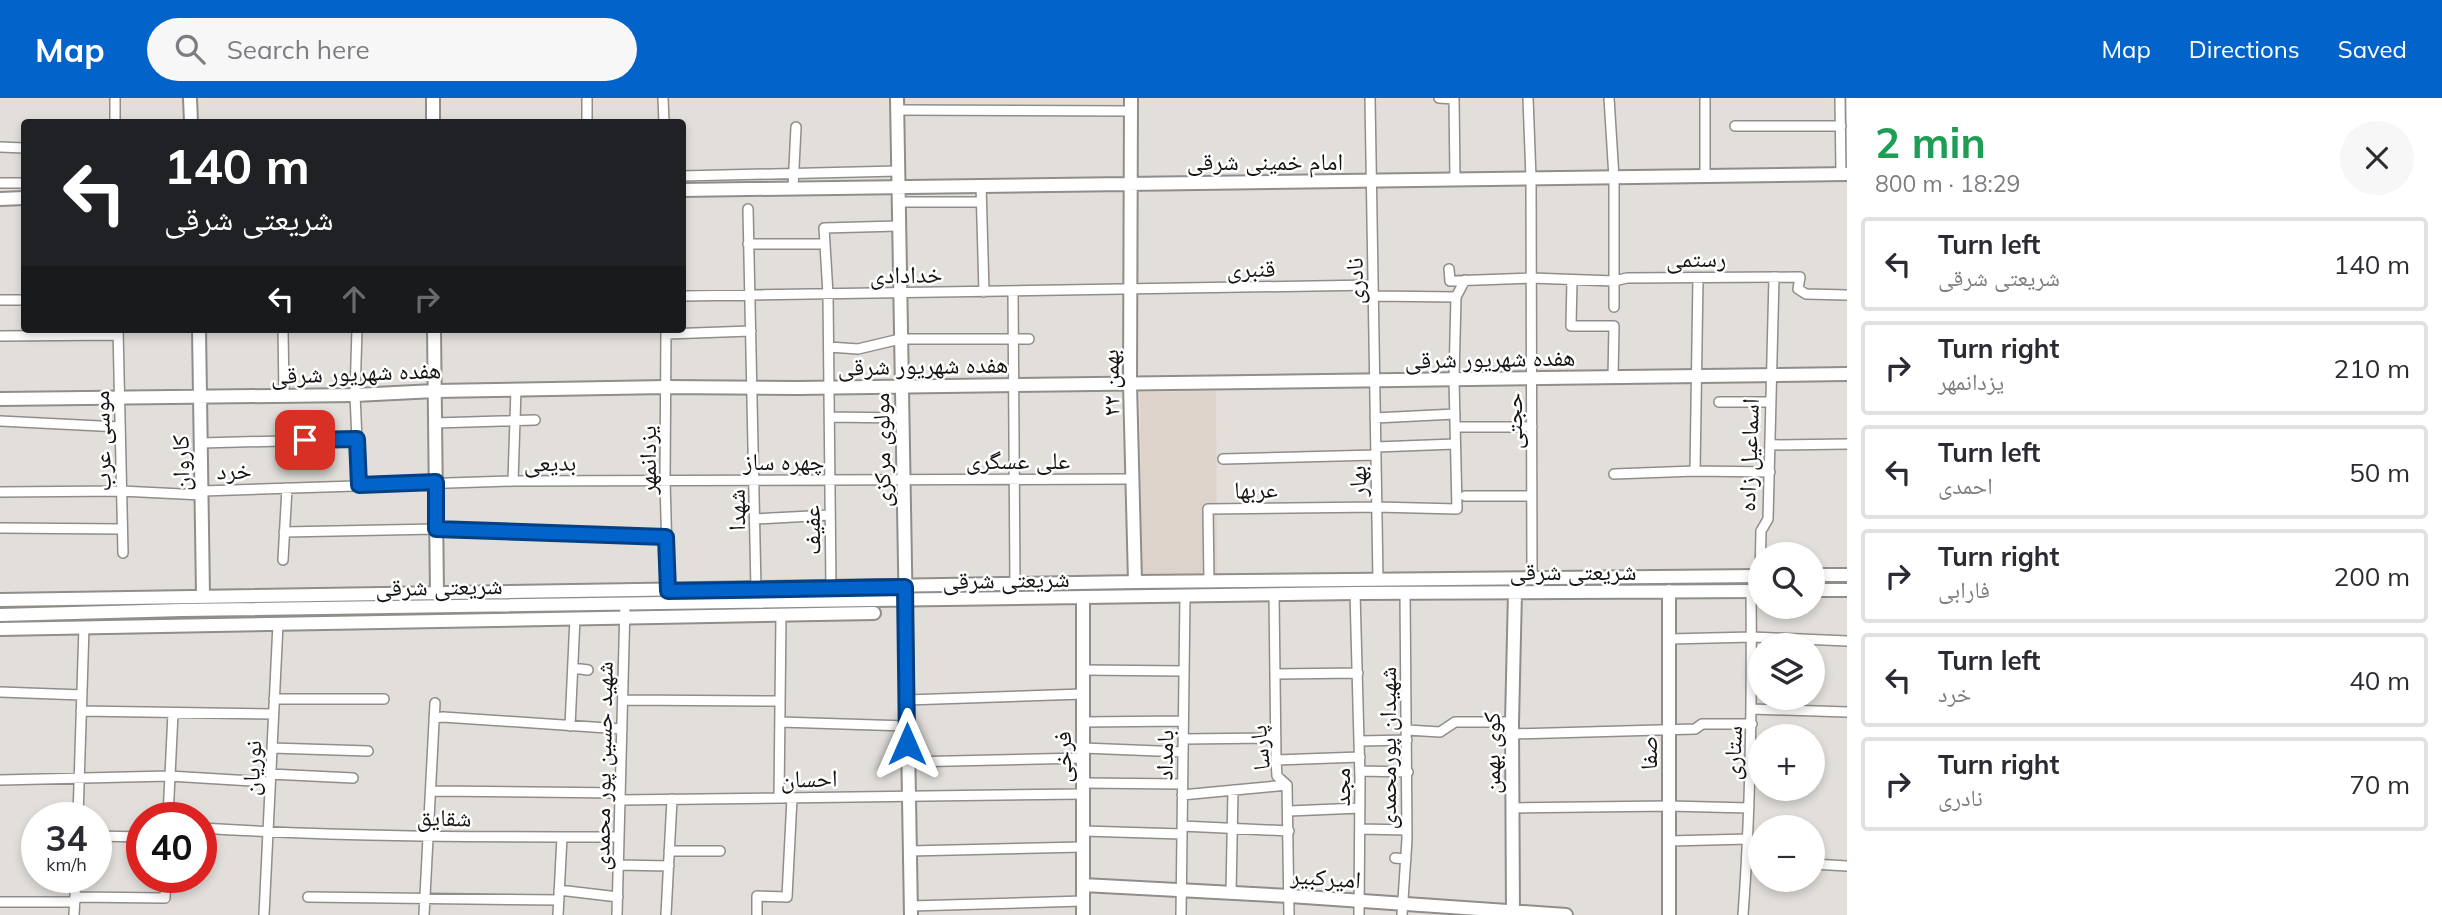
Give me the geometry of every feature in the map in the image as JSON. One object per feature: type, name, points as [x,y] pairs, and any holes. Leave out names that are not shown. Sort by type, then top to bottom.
[{"type":"street","points":[[115,98],[115,119]]},
{"type":"street","points":[[190,98],[191,119]]},
{"type":"street","points":[[432,98],[433,119]]},
{"type":"street","points":[[587,98],[587,119]]},
{"type":"street","points":[[663,98],[664,119]]},
{"type":"street","name":"نادری","points":[[1370,98],[1375,381]]},
{"type":"street","points":[[1439,98],[1454,98],[1455,180]]},
{"type":"street","name":"حجتی","points":[[1528,98],[1531,178],[1532,579]]},
{"type":"street","points":[[1609,98],[1614,178],[1614,307]]},
{"type":"street","points":[[1705,98],[1705,177]]},
{"type":"street","points":[[1840,98],[1844,174]]},
{"type":"street","points":[[897,104],[1131,104]]},
{"type":"street","name":"مولوی مرکزی","points":[[897,104],[911,911]]},
{"type":"street","name":"۲۲ بهمن","points":[[1131,104],[1130,384],[1135,582]]},
{"type":"street","points":[[1735,126],[1841,126]]},
{"type":"street","points":[[793,188],[796,127]]},
{"type":"street","points":[[0,147],[21,148]]},
{"type":"street","points":[[686,176],[898,171]]},
{"type":"street","name":"امام خمینی شرقی","points":[[686,190],[1844,174]]},
{"type":"street","points":[[0,183],[21,183]]},
{"type":"street","points":[[981,186],[984,292]]},
{"type":"street","points":[[0,199],[21,198]]},
{"type":"street","points":[[898,202],[982,202]]},
{"type":"street","name":"شهدا","points":[[748,209],[756,590]]},
{"type":"street","name":"عفیف","points":[[831,589],[830,387],[824,228],[898,226]]},
{"type":"street","points":[[748,244],[825,244]]},
{"type":"street","points":[[1449,269],[1450,281],[1465,280]]},
{"type":"street","name":"اسماعیل زاده","points":[[1761,542],[1761,531],[1768,519],[1774,277]]},
{"type":"street","name":"رستمی","points":[[1465,280],[1531,278],[1614,281],[1627,278],[1800,277],[1798,289],[1806,294],[1847,295]]},
{"type":"street","points":[[1695,471],[1698,278]]},
{"type":"street","points":[[1377,507],[1457,509],[1454,379],[1456,297],[1465,280]]},
{"type":"street","points":[[1572,280],[1571,327],[1614,326],[1613,377]]},
{"type":"street","name":"قنبری","points":[[1130,289],[1373,285]]},
{"type":"street","name":"خدادادی","points":[[686,296],[1130,289]]},
{"type":"street","points":[[1013,291],[1015,585]]},
{"type":"street","points":[[1373,296],[1456,297]]},
{"type":"street","points":[[0,300],[21,300]]},
{"type":"street","points":[[686,331],[751,331]]},
{"type":"street","points":[[0,336],[88,333]]},
{"type":"street","name":"موسی عرب","points":[[118,333],[122,553]]},
{"type":"street","name":"کاروان","points":[[199,333],[203,595]]},
{"type":"street","points":[[283,333],[284,396]]},
{"type":"street","points":[[357,333],[355,395],[359,485]]},
{"type":"street","points":[[435,333],[437,594]]},
{"type":"street","name":"یزدانمهر","points":[[666,333],[665,480],[668,591]]},
{"type":"street","points":[[829,347],[858,349],[901,340],[1029,339]]},
{"type":"street","name":"هفده شهریور شرقی","points":[[0,399],[355,395],[516,389],[901,387],[1847,374]]},
{"type":"street","name":"بهار","points":[[1375,381],[1378,580]]},
{"type":"street","points":[[513,481],[516,389]]},
{"type":"street","points":[[1719,402],[1770,402]]},
{"type":"street","points":[[1375,418],[1455,414]]},
{"type":"street","points":[[830,417],[902,418]]},
{"type":"street","points":[[435,423],[535,420]]},
{"type":"street","points":[[0,421],[120,427]]},
{"type":"street","points":[[1455,428],[1532,427]]},
{"type":"street","points":[[201,443],[357,439]]},
{"type":"street","points":[[1223,459],[1455,444]]},
{"type":"street","points":[[1770,445],[1847,444]]},
{"type":"street","points":[[1614,474],[1770,472]]},
{"type":"street","name":"علی عسگری","points":[[903,480],[1133,479]]},
{"type":"street","name":"چهره ساز","points":[[665,480],[903,480]]},
{"type":"street","name":"بدیعی","points":[[436,482],[665,480]]},
{"type":"street","name":"خرد","points":[[0,492],[202,493],[436,482]]},
{"type":"street","points":[[283,560],[287,488]]},
{"type":"street","points":[[1465,496],[1532,496]]},
{"type":"street","name":"عربها","points":[[1209,582],[1208,509],[1377,507]]},
{"type":"street","points":[[755,519],[830,515]]},
{"type":"street","points":[[0,528],[122,529]]},
{"type":"street","points":[[284,531],[436,529],[666,537]]},
{"type":"street","points":[[1825,575],[1847,575]]},
{"type":"street","name":"شریعتی شرقی","points":[[0,600],[203,595],[831,589],[1135,582],[1748,576]]},
{"type":"street","points":[[969,600],[966,593],[970,586]]},
{"type":"street","points":[[855,588],[855,602]]},
{"type":"street","points":[[1825,590],[1847,590]]},
{"type":"street","name":"صفا","points":[[1669,591],[1670,915]]},
{"type":"street","name":"شریعتی شرقی","points":[[0,629],[575,618],[625,611],[781,615],[855,602],[872,607],[906,601],[1355,593],[1748,591]]},
{"type":"street","name":"کوی بهمن","points":[[1513,913],[1512,728],[1515,592]]},
{"type":"street","name":"مجد","points":[[1355,593],[1360,741],[1359,915]]},
{"type":"street","name":"شهیدان پورمحمدی","points":[[1403,909],[1408,772],[1405,593]]},
{"type":"street","name":"پارسا","points":[[1274,595],[1276,760],[1277,776],[1287,785],[1289,915]]},
{"type":"street","name":"بامداد","points":[[1181,915],[1185,596]]},
{"type":"street","name":"فرخی","points":[[1083,598],[1083,915]]},
{"type":"street","points":[[34,615],[28,610],[28,605],[36,599]]},
{"type":"street","points":[[15,615],[20,613],[23,607],[16,600]]},
{"type":"street","points":[[817,608],[890,609],[906,626]]},
{"type":"street","name":"شریعتی شرقی","points":[[0,615],[182,610],[625,611],[817,608]]},
{"type":"street","points":[[166,626],[182,610],[202,625]]},
{"type":"street","name":"شهید حسین پور محمدی","points":[[617,915],[625,611]]},
{"type":"street","points":[[779,798],[781,615]]},
{"type":"street","points":[[570,726],[575,618]]},
{"type":"street","name":"نوریان","points":[[264,915],[278,624]]},
{"type":"street","points":[[78,802],[84,627]]},
{"type":"street","points":[[1669,639],[1748,637]]},
{"type":"street","points":[[1825,640],[1847,641]]},
{"type":"street","points":[[573,668],[588,670]]},
{"type":"street","points":[[1083,670],[1184,671]]},
{"type":"street","points":[[1275,674],[1358,673]]},
{"type":"street","points":[[0,692],[82,695]]},
{"type":"street","points":[[906,700],[1083,694]]},
{"type":"street","points":[[274,699],[384,699]]},
{"type":"street","points":[[623,701],[780,701]]},
{"type":"street","points":[[424,915],[435,703]]},
{"type":"street","name":"ستاری","points":[[1752,710],[1752,724]]},
{"type":"street","points":[[1784,710],[1847,712]]},
{"type":"street","points":[[81,712],[273,714]]},
{"type":"street","points":[[168,802],[173,713]]},
{"type":"street","points":[[434,718],[622,729]]},
{"type":"street","points":[[1083,722],[1183,721]]},
{"type":"street","points":[[780,722],[907,726]]},
{"type":"street","points":[[1360,741],[1440,732],[1455,722],[1512,728],[1695,729],[1703,724],[1748,724]]},
{"type":"street","points":[[1183,739],[1276,738]]},
{"type":"street","points":[[272,748],[368,751]]},
{"type":"street","points":[[907,762],[1083,753],[1183,752]]},
{"type":"street","points":[[1276,760],[1360,757]]},
{"type":"street","points":[[1360,771],[1408,772]]},
{"type":"street","points":[[0,780],[169,776],[353,778]]},
{"type":"street","name":"احسان","points":[[432,791],[672,799],[908,797],[1182,784]]},
{"type":"street","points":[[1182,795],[1287,785]]},
{"type":"street","points":[[1231,893],[1233,790]]},
{"type":"street","points":[[757,915],[757,896],[788,897],[792,798]]},
{"type":"street","points":[[666,915],[672,799]]},
{"type":"street","name":"ستاری","points":[[1749,801],[1749,815]]},
{"type":"street","points":[[1289,811],[1360,808]]},
{"type":"street","points":[[1513,808],[1749,808]]},
{"type":"street","points":[[1083,831],[1232,828],[1289,831]]},
{"type":"street","name":"شقایق","points":[[217,829],[429,836],[619,837]]},
{"type":"street","points":[[1360,829],[1407,830]]},
{"type":"street","points":[[558,915],[562,837]]},
{"type":"street","points":[[1670,841],[1748,839]]},
{"type":"street","name":"ستاری","points":[[1743,915],[1748,839]]},
{"type":"street","points":[[909,851],[1083,847]]},
{"type":"street","points":[[669,851],[720,851]]},
{"type":"street","points":[[1395,858],[1406,859]]},
{"type":"street","points":[[618,865],[668,866]]},
{"type":"street","points":[[1825,865],[1847,866]]},
{"type":"street","name":"امیرکبیر","points":[[1083,885],[1359,901],[1403,909],[1566,915]]},
{"type":"street","points":[[74,915],[75,893]]},
{"type":"street","points":[[0,902],[165,898],[165,893]]},
{"type":"street","points":[[308,897],[618,897]]},
{"type":"street","points":[[911,911],[1083,901]]},
{"type":"shaded area","points":[[1216,391],[1217,577],[1142,577],[1140,392]]},
{"type":"route","points":[[305,440],[357,439],[359,485],[436,482],[436,529],[666,537],[668,591],[905,587],[907,744]]}]
